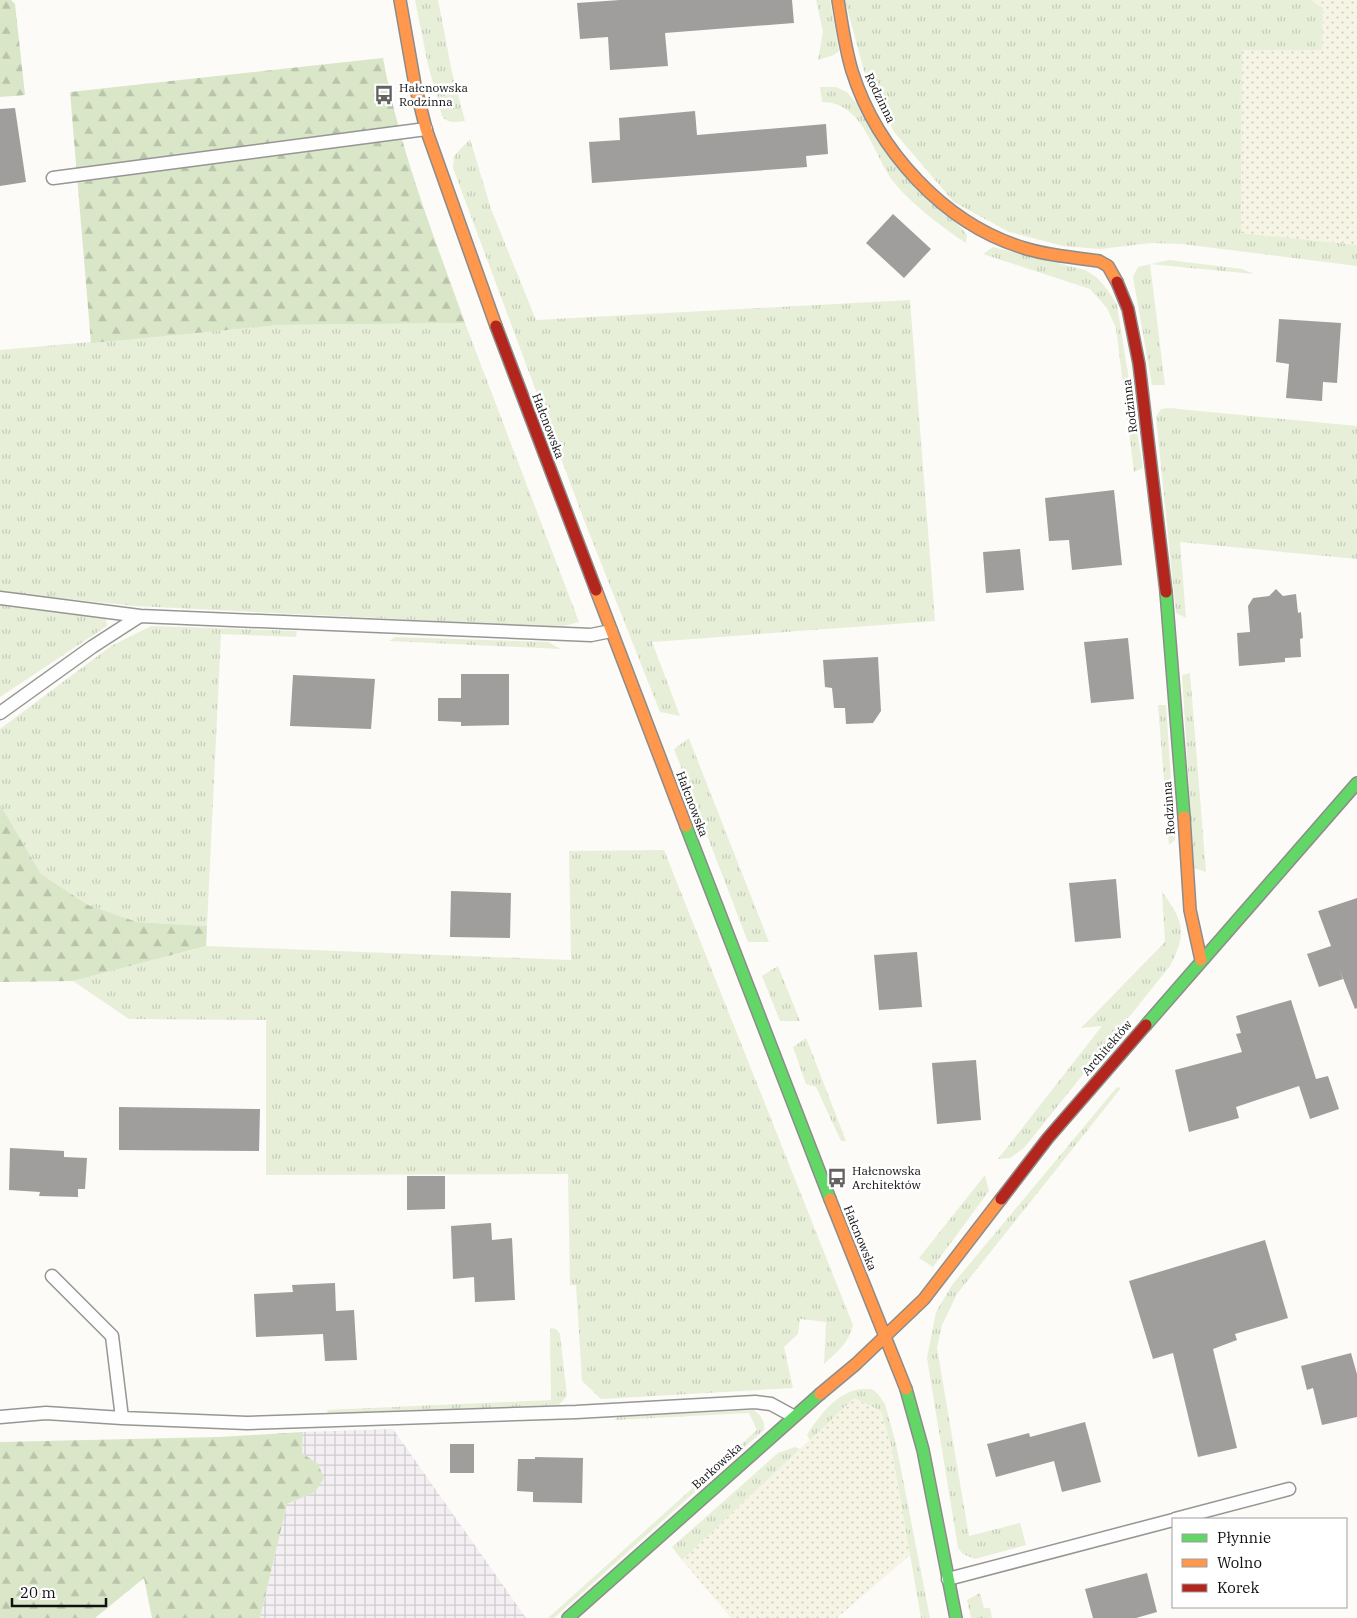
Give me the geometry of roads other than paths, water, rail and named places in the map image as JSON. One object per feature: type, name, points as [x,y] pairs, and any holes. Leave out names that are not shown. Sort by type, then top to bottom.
[{"type":"street","name":"Hałcnowska","points":[[400,0],[415,85],[426,129],[477,274],[796,1116],[902,1374],[917,1423],[956,1618]]},
{"type":"street","name":"Rodzinna","points":[[838,0],[853,72],[865,102],[898,158],[916,177],[958,216],[979,230],[1023,248],[1098,262],[1108,266],[1121,289],[1128,309],[1139,364],[1171,636],[1190,910],[1202,960]]},
{"type":"street","name":"Architektów","points":[[885,1335],[924,1299],[1048,1138],[1357,783]]},
{"type":"street","name":"Barkowska","points":[[568,1618],[793,1416],[856,1364],[885,1335]]},
{"type":"lane","points":[[53,178],[426,129]]},
{"type":"lane","points":[[0,598],[140,616],[591,635],[611,631]]},
{"type":"lane","points":[[0,713],[92,647],[140,616]]},
{"type":"lane","points":[[52,1276],[112,1336],[122,1418]]},
{"type":"lane","points":[[0,1417],[46,1413],[247,1423],[576,1412],[755,1402],[771,1404],[793,1416]]},
{"type":"lane","points":[[1181,1518],[1289,1489]]},
{"type":"lane","points":[[948,1579],[1172,1521]]},
{"type":"place","name":"Hałcnowska Rodzinna","points":[[384,95]]},
{"type":"place","name":"Hałcnowska Architektów","points":[[837,1178]]}]
